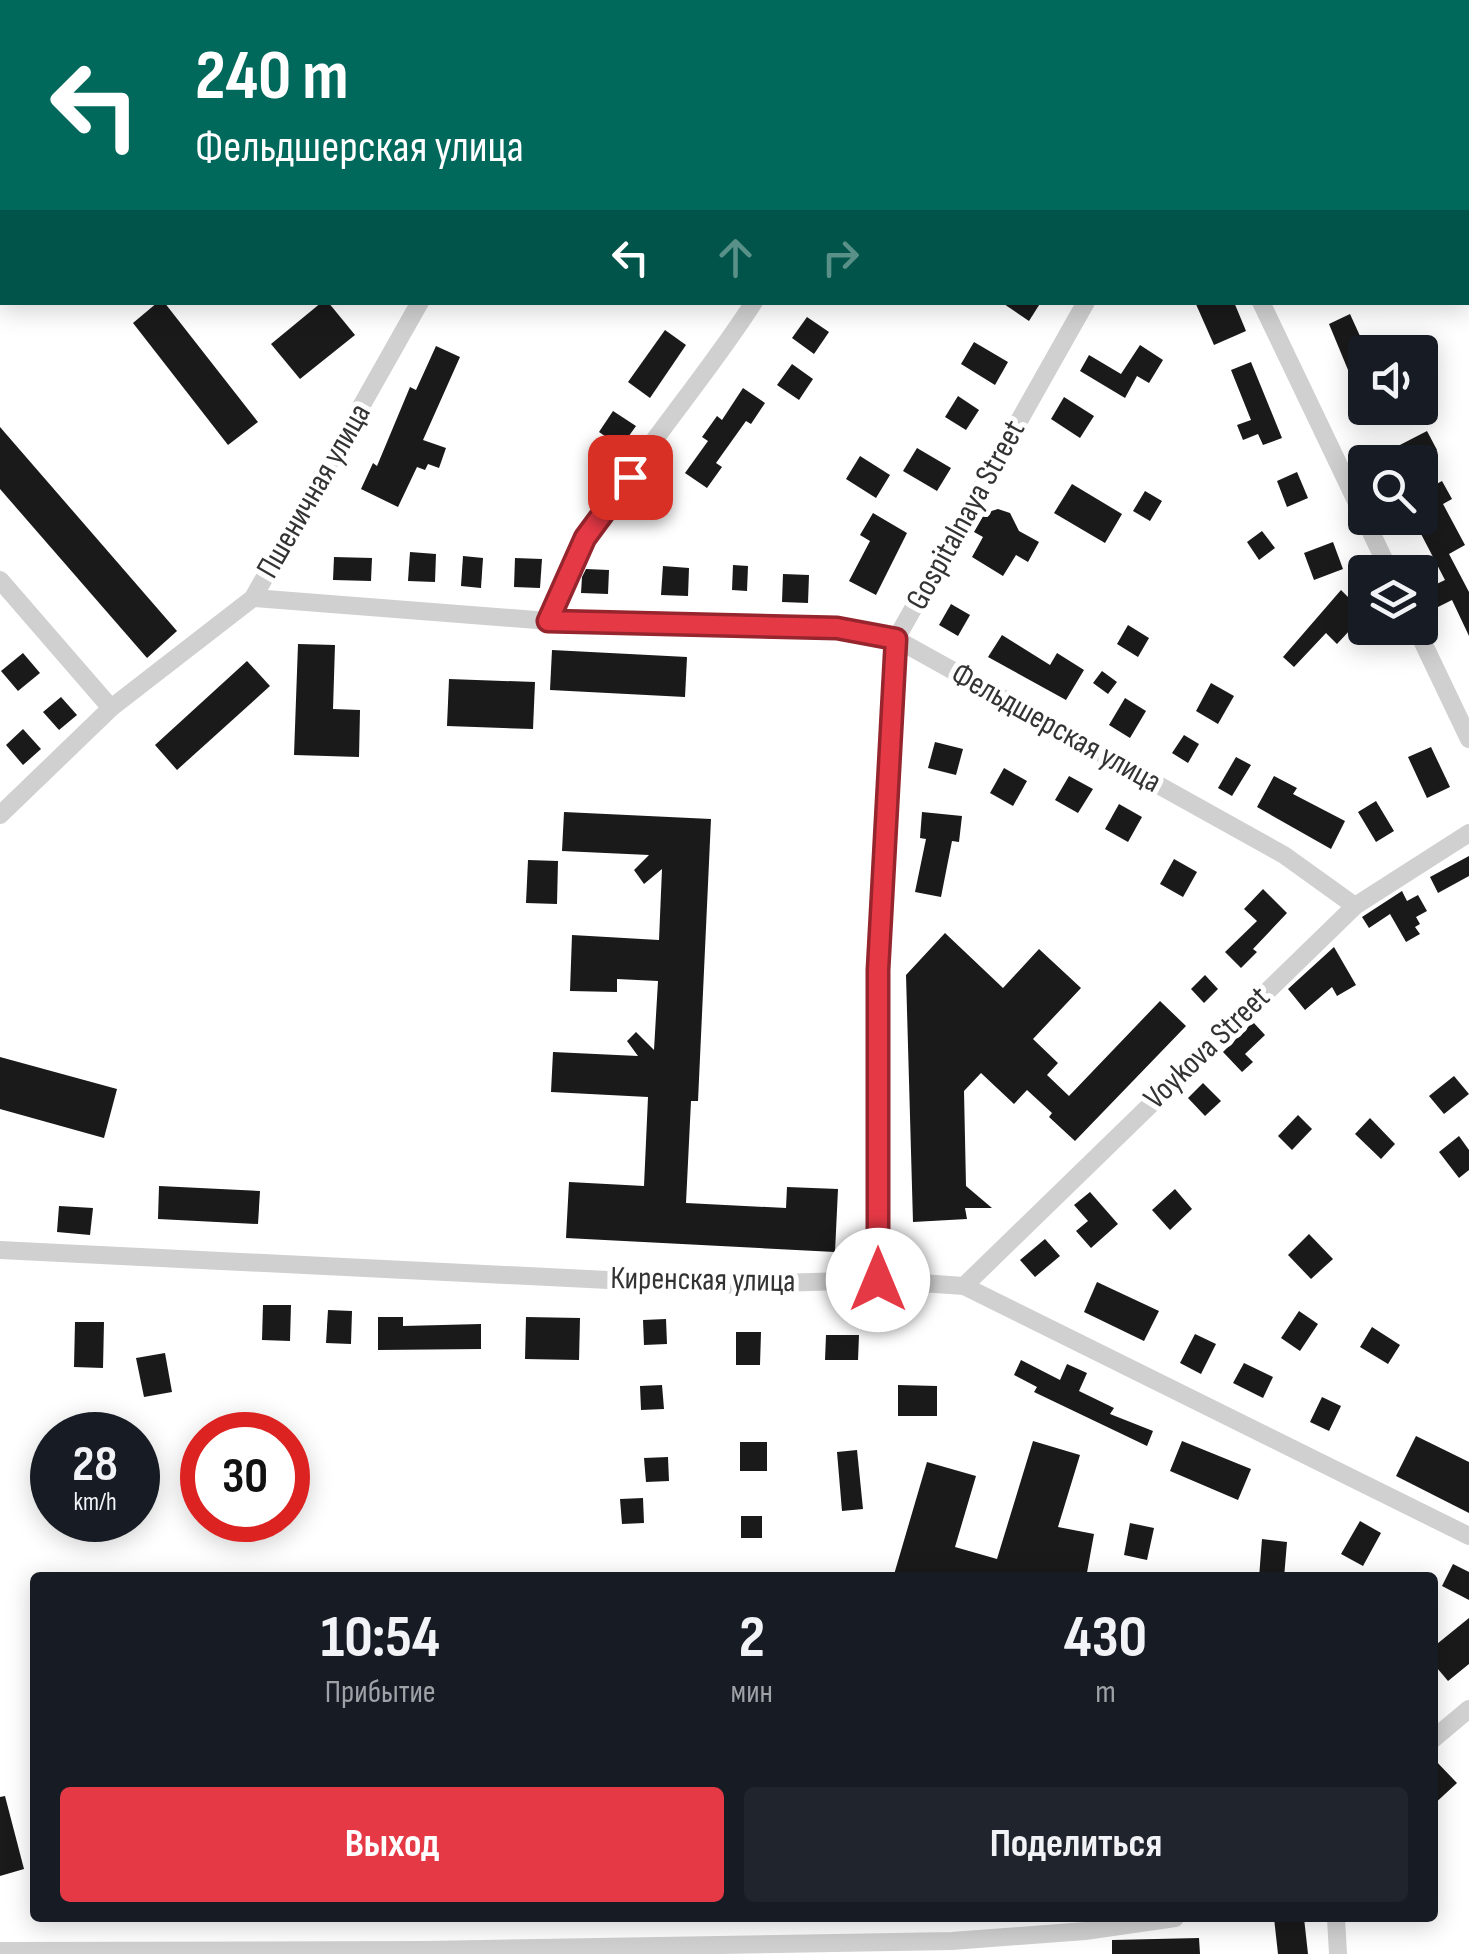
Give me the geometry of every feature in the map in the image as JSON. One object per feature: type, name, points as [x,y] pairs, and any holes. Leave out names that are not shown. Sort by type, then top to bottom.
[{"type":"street","name":"Пшеничная улица","points":[[0,814],[110,708],[253,598],[418,305]]},
{"type":"street","points":[[548,621],[585,538],[721,354],[752,305]]},
{"type":"street","name":"Gospitalnaya Street","points":[[878,1280],[878,970],[896,639],[1084,305]]},
{"type":"street","points":[[1262,305],[1382,555]]},
{"type":"street","points":[[0,580],[110,708]]},
{"type":"street","name":"Фельдшерская улица","points":[[253,598],[548,621],[837,628],[896,639],[1284,855],[1355,906]]},
{"type":"street","points":[[1424,645],[1469,739]]},
{"type":"street","name":"Voykova Street","points":[[964,1286],[1355,906],[1469,833]]},
{"type":"street","name":"Киренская улица","points":[[0,1250],[709,1284],[878,1280],[964,1286],[1469,1536]]},
{"type":"street","points":[[1438,1735],[1469,1709]]},
{"type":"street","points":[[0,1951],[465,1950],[952,1941],[1147,1922]]},
{"type":"street","points":[[1336,1922],[1338,1954]]},
{"type":"building","points":[[154,305],[166,305],[258,422],[228,445],[133,323]]},
{"type":"building","points":[[318,305],[330,305],[355,335],[300,379],[271,344]]},
{"type":"building","points":[[1005,305],[1039,305],[1029,321]]},
{"type":"building","points":[[1196,305],[1235,305],[1246,331],[1214,345]]},
{"type":"building","points":[[1350,314],[1360,335],[1348,335],[1348,370],[1329,324]]},
{"type":"building","points":[[807,317],[829,332],[814,354],[792,338]]},
{"type":"building","points":[[665,330],[686,345],[650,398],[628,382]]},
{"type":"building","points":[[974,342],[1008,362],[995,385],[961,364]]},
{"type":"building","points":[[1140,345],[1163,360],[1149,383],[1137,376],[1125,398],[1080,371],[1089,355],[1121,374]]},
{"type":"building","points":[[436,346],[460,357],[423,440],[446,448],[439,468],[428,464],[425,470],[417,467],[398,507],[361,489],[373,463],[377,466],[410,387],[416,390]]},
{"type":"building","points":[[1251,362],[1282,438],[1263,445],[1258,434],[1243,440],[1237,425],[1251,420],[1231,370]]},
{"type":"building","points":[[792,364],[813,379],[799,400],[777,385]]},
{"type":"building","points":[[743,388],[765,403],[751,424],[746,421],[716,463],[722,467],[707,488],[685,473],[708,441],[702,437],[717,416],[722,420]]},
{"type":"building","points":[[958,396],[979,410],[966,430],[945,417]]},
{"type":"building","points":[[1064,397],[1094,416],[1080,438],[1051,419]]},
{"type":"building","points":[[613,411],[636,426],[621,447],[599,432]]},
{"type":"building","points":[[0,427],[177,631],[147,658],[0,489]]},
{"type":"building","points":[[1427,431],[1434,445],[1400,445]]},
{"type":"building","points":[[917,448],[951,468],[937,491],[903,471]]},
{"type":"building","points":[[860,456],[890,475],[876,498],[846,479]]},
{"type":"building","points":[[1297,472],[1308,498],[1287,507],[1277,481]]},
{"type":"building","points":[[1442,481],[1452,499],[1443,504],[1465,545],[1449,554],[1469,592],[1469,636],[1452,600],[1438,607],[1438,583],[1445,580],[1438,567],[1438,555],[1432,555],[1422,535],[1438,535],[1438,483]]},
{"type":"building","points":[[1072,484],[1122,514],[1105,543],[1054,513]]},
{"type":"building","points":[[1145,491],[1162,501],[1150,521],[1133,511]]},
{"type":"building","points":[[998,509],[1010,513],[1019,531],[1039,542],[1028,562],[1016,555],[1003,576],[972,557],[983,537],[974,532],[985,513]]},
{"type":"building","points":[[873,513],[907,533],[876,595],[849,581],[870,541],[860,535]]},
{"type":"building","points":[[1262,531],[1275,548],[1259,560],[1247,542]]},
{"type":"building","points":[[1333,542],[1343,569],[1314,580],[1304,553]]},
{"type":"building","points":[[410,552],[436,554],[435,582],[408,581]]},
{"type":"building","points":[[463,556],[483,558],[481,588],[461,586]]},
{"type":"building","points":[[334,557],[372,558],[371,581],[333,580]]},
{"type":"building","points":[[515,558],[542,559],[540,588],[514,587]]},
{"type":"building","points":[[733,565],[748,566],[747,591],[732,590]]},
{"type":"building","points":[[663,566],[689,568],[688,596],[661,595]]},
{"type":"building","points":[[586,569],[609,570],[608,594],[581,593]]},
{"type":"building","points":[[783,574],[809,575],[808,603],[782,602]]},
{"type":"building","points":[[1341,590],[1348,597],[1348,632],[1337,644],[1326,633],[1294,667],[1283,657]]},
{"type":"building","points":[[951,604],[970,615],[958,636],[939,625]]},
{"type":"building","points":[[1128,625],[1149,638],[1138,657],[1117,644]]},
{"type":"building","points":[[1002,635],[1050,665],[1057,653],[1084,670],[1066,700],[988,657]]},
{"type":"building","points":[[298,644],[335,645],[333,709],[360,710],[359,757],[294,755]]},
{"type":"building","points":[[552,650],[687,657],[685,697],[550,690]]},
{"type":"building","points":[[23,653],[40,673],[18,691],[1,671]]},
{"type":"building","points":[[247,661],[270,686],[177,770],[155,745]]},
{"type":"building","points":[[1102,671],[1117,682],[1108,694],[1093,683]]},
{"type":"building","points":[[449,679],[535,682],[533,729],[447,726]]},
{"type":"building","points":[[1211,683],[1234,696],[1218,724],[1196,711]]},
{"type":"building","points":[[61,697],[77,715],[59,730],[43,712]]},
{"type":"building","points":[[1125,698],[1146,711],[1130,738],[1109,725]]},
{"type":"building","points":[[23,729],[41,749],[23,765],[6,745]]},
{"type":"building","points":[[1184,735],[1199,744],[1188,763],[1172,753]]},
{"type":"building","points":[[935,742],[963,749],[956,775],[928,768]]},
{"type":"building","points":[[1431,747],[1450,787],[1427,798],[1408,757]]},
{"type":"building","points":[[1236,757],[1251,765],[1232,796],[1218,788]]},
{"type":"building","points":[[1004,768],[1027,781],[1013,806],[990,793]]},
{"type":"building","points":[[1069,776],[1093,789],[1078,813],[1055,800]]},
{"type":"building","points":[[1274,776],[1297,788],[1293,794],[1345,821],[1331,849],[1257,807]]},
{"type":"building","points":[[1376,801],[1394,831],[1376,842],[1358,812]]},
{"type":"building","points":[[1119,804],[1142,817],[1128,842],[1105,829]]},
{"type":"building","points":[[564,812],[711,819],[698,1101],[691,1101],[686,1203],[786,1208],[787,1187],[838,1189],[835,1252],[566,1238],[569,1182],[644,1186],[648,1097],[551,1092],[553,1052],[638,1056],[627,1041],[636,1032],[654,1050],[658,981],[617,979],[617,992],[570,991],[572,935],[659,940],[662,869],[644,884],[634,870],[649,855],[562,851]]},
{"type":"building","points":[[922,812],[962,816],[959,842],[952,841],[941,897],[915,892],[926,839],[920,838]]},
{"type":"building","points":[[1469,856],[1469,876],[1438,893],[1430,877]]},
{"type":"building","points":[[1174,859],[1197,872],[1183,897],[1160,884]]},
{"type":"building","points":[[528,860],[558,861],[557,904],[526,903]]},
{"type":"building","points":[[1263,889],[1287,913],[1241,968],[1225,952],[1257,921],[1244,909]]},
{"type":"building","points":[[1402,891],[1407,901],[1418,895],[1427,911],[1416,917],[1420,924],[1415,927],[1420,934],[1406,942],[1390,914],[1369,928],[1362,917]]},
{"type":"building","points":[[945,933],[1003,988],[1039,949],[1081,988],[1033,1039],[1058,1063],[1047,1075],[1069,1096],[1160,1001],[1186,1026],[1075,1141],[1027,1090],[1014,1104],[981,1073],[964,1091],[966,1186],[992,1208],[965,1208],[967,1219],[913,1222],[906,975]]},
{"type":"building","points":[[1334,947],[1356,985],[1337,996],[1332,987],[1305,1010],[1288,989]]},
{"type":"building","points":[[1205,975],[1218,989],[1204,1003],[1191,989]]},
{"type":"building","points":[[1253,1022],[1265,1035],[1245,1054],[1253,1062],[1242,1072],[1223,1052]]},
{"type":"building","points":[[0,1057],[117,1089],[104,1138],[0,1109]]},
{"type":"building","points":[[1454,1076],[1469,1094],[1444,1114],[1429,1096]]},
{"type":"building","points":[[1203,1083],[1221,1101],[1205,1116],[1188,1098]]},
{"type":"building","points":[[1298,1115],[1312,1129],[1292,1150],[1278,1136]]},
{"type":"building","points":[[1370,1118],[1395,1144],[1381,1159],[1355,1134]]},
{"type":"building","points":[[1459,1136],[1469,1150],[1469,1170],[1459,1178],[1439,1152]]},
{"type":"building","points":[[159,1186],[260,1191],[258,1224],[158,1219]]},
{"type":"building","points":[[1175,1189],[1192,1209],[1170,1230],[1152,1210]]},
{"type":"building","points":[[1090,1192],[1118,1224],[1091,1248],[1076,1231],[1088,1221],[1074,1205]]},
{"type":"building","points":[[59,1206],[93,1208],[90,1235],[57,1232]]},
{"type":"building","points":[[1309,1234],[1333,1259],[1311,1279],[1288,1255]]},
{"type":"building","points":[[1045,1239],[1060,1256],[1035,1277],[1020,1260]]},
{"type":"building","points":[[1097,1282],[1159,1311],[1144,1341],[1084,1312]]},
{"type":"building","points":[[263,1305],[291,1305],[290,1341],[262,1340]]},
{"type":"building","points":[[328,1310],[352,1311],[351,1344],[326,1343]]},
{"type":"building","points":[[1299,1311],[1318,1324],[1300,1351],[1281,1338]]},
{"type":"building","points":[[378,1317],[403,1317],[403,1326],[481,1324],[481,1349],[378,1350]]},
{"type":"building","points":[[526,1317],[580,1318],[579,1360],[525,1359]]},
{"type":"building","points":[[666,1319],[667,1344],[644,1345],[643,1320]]},
{"type":"building","points":[[75,1322],[104,1322],[103,1368],[74,1367]]},
{"type":"building","points":[[1372,1327],[1400,1345],[1388,1364],[1360,1347]]},
{"type":"building","points":[[736,1332],[761,1332],[760,1365],[736,1365]]},
{"type":"building","points":[[1195,1334],[1216,1344],[1201,1374],[1180,1363]]},
{"type":"building","points":[[826,1335],[859,1335],[858,1360],[825,1360]]},
{"type":"building","points":[[165,1353],[172,1392],[144,1397],[136,1358]]},
{"type":"building","points":[[1021,1360],[1060,1380],[1067,1364],[1087,1373],[1079,1391],[1114,1408],[1110,1414],[1153,1431],[1147,1446],[1034,1392],[1037,1387],[1014,1375]]},
{"type":"building","points":[[1244,1363],[1273,1377],[1263,1398],[1233,1383]]},
{"type":"building","points":[[662,1385],[664,1409],[641,1410],[640,1386]]},
{"type":"building","points":[[898,1385],[937,1386],[937,1416],[898,1416]]},
{"type":"building","points":[[1322,1397],[1341,1406],[1329,1431],[1310,1422]]},
{"type":"building","points":[[1416,1436],[1469,1462],[1469,1513],[1396,1476]]},
{"type":"building","points":[[1033,1441],[1080,1455],[1058,1527],[1094,1534],[1087,1572],[895,1572],[927,1462],[976,1476],[955,1547],[997,1559]]},
{"type":"building","points":[[1182,1441],[1251,1469],[1238,1500],[1170,1471]]},
{"type":"building","points":[[740,1442],[767,1442],[767,1471],[740,1471]]},
{"type":"building","points":[[857,1450],[863,1509],[842,1511],[837,1452]]},
{"type":"building","points":[[668,1457],[669,1481],[646,1482],[644,1458]]},
{"type":"building","points":[[643,1498],[644,1523],[622,1524],[620,1499]]},
{"type":"building","points":[[741,1516],[762,1516],[762,1538],[741,1538]]},
{"type":"building","points":[[1360,1521],[1381,1533],[1363,1566],[1341,1554]]},
{"type":"building","points":[[1130,1523],[1154,1528],[1147,1560],[1124,1555]]},
{"type":"building","points":[[1262,1539],[1287,1542],[1284,1572],[1259,1572]]},
{"type":"building","points":[[1453,1564],[1469,1572],[1469,1600],[1442,1586]]},
{"type":"building","points":[[1469,1618],[1469,1664],[1448,1681],[1438,1669],[1438,1643]]},
{"type":"building","points":[[1438,1763],[1457,1783],[1438,1800]]},
{"type":"building","points":[[5,1796],[24,1869],[0,1876],[0,1797]]},
{"type":"building","points":[[1274,1922],[1304,1922],[1308,1954],[1278,1954]]},
{"type":"building","points":[[1199,1938],[1200,1954],[1112,1954],[1112,1940]]},
{"type":"route","points":[[630,477],[585,538],[548,621],[837,628],[896,639],[878,970],[878,1280]]}]
